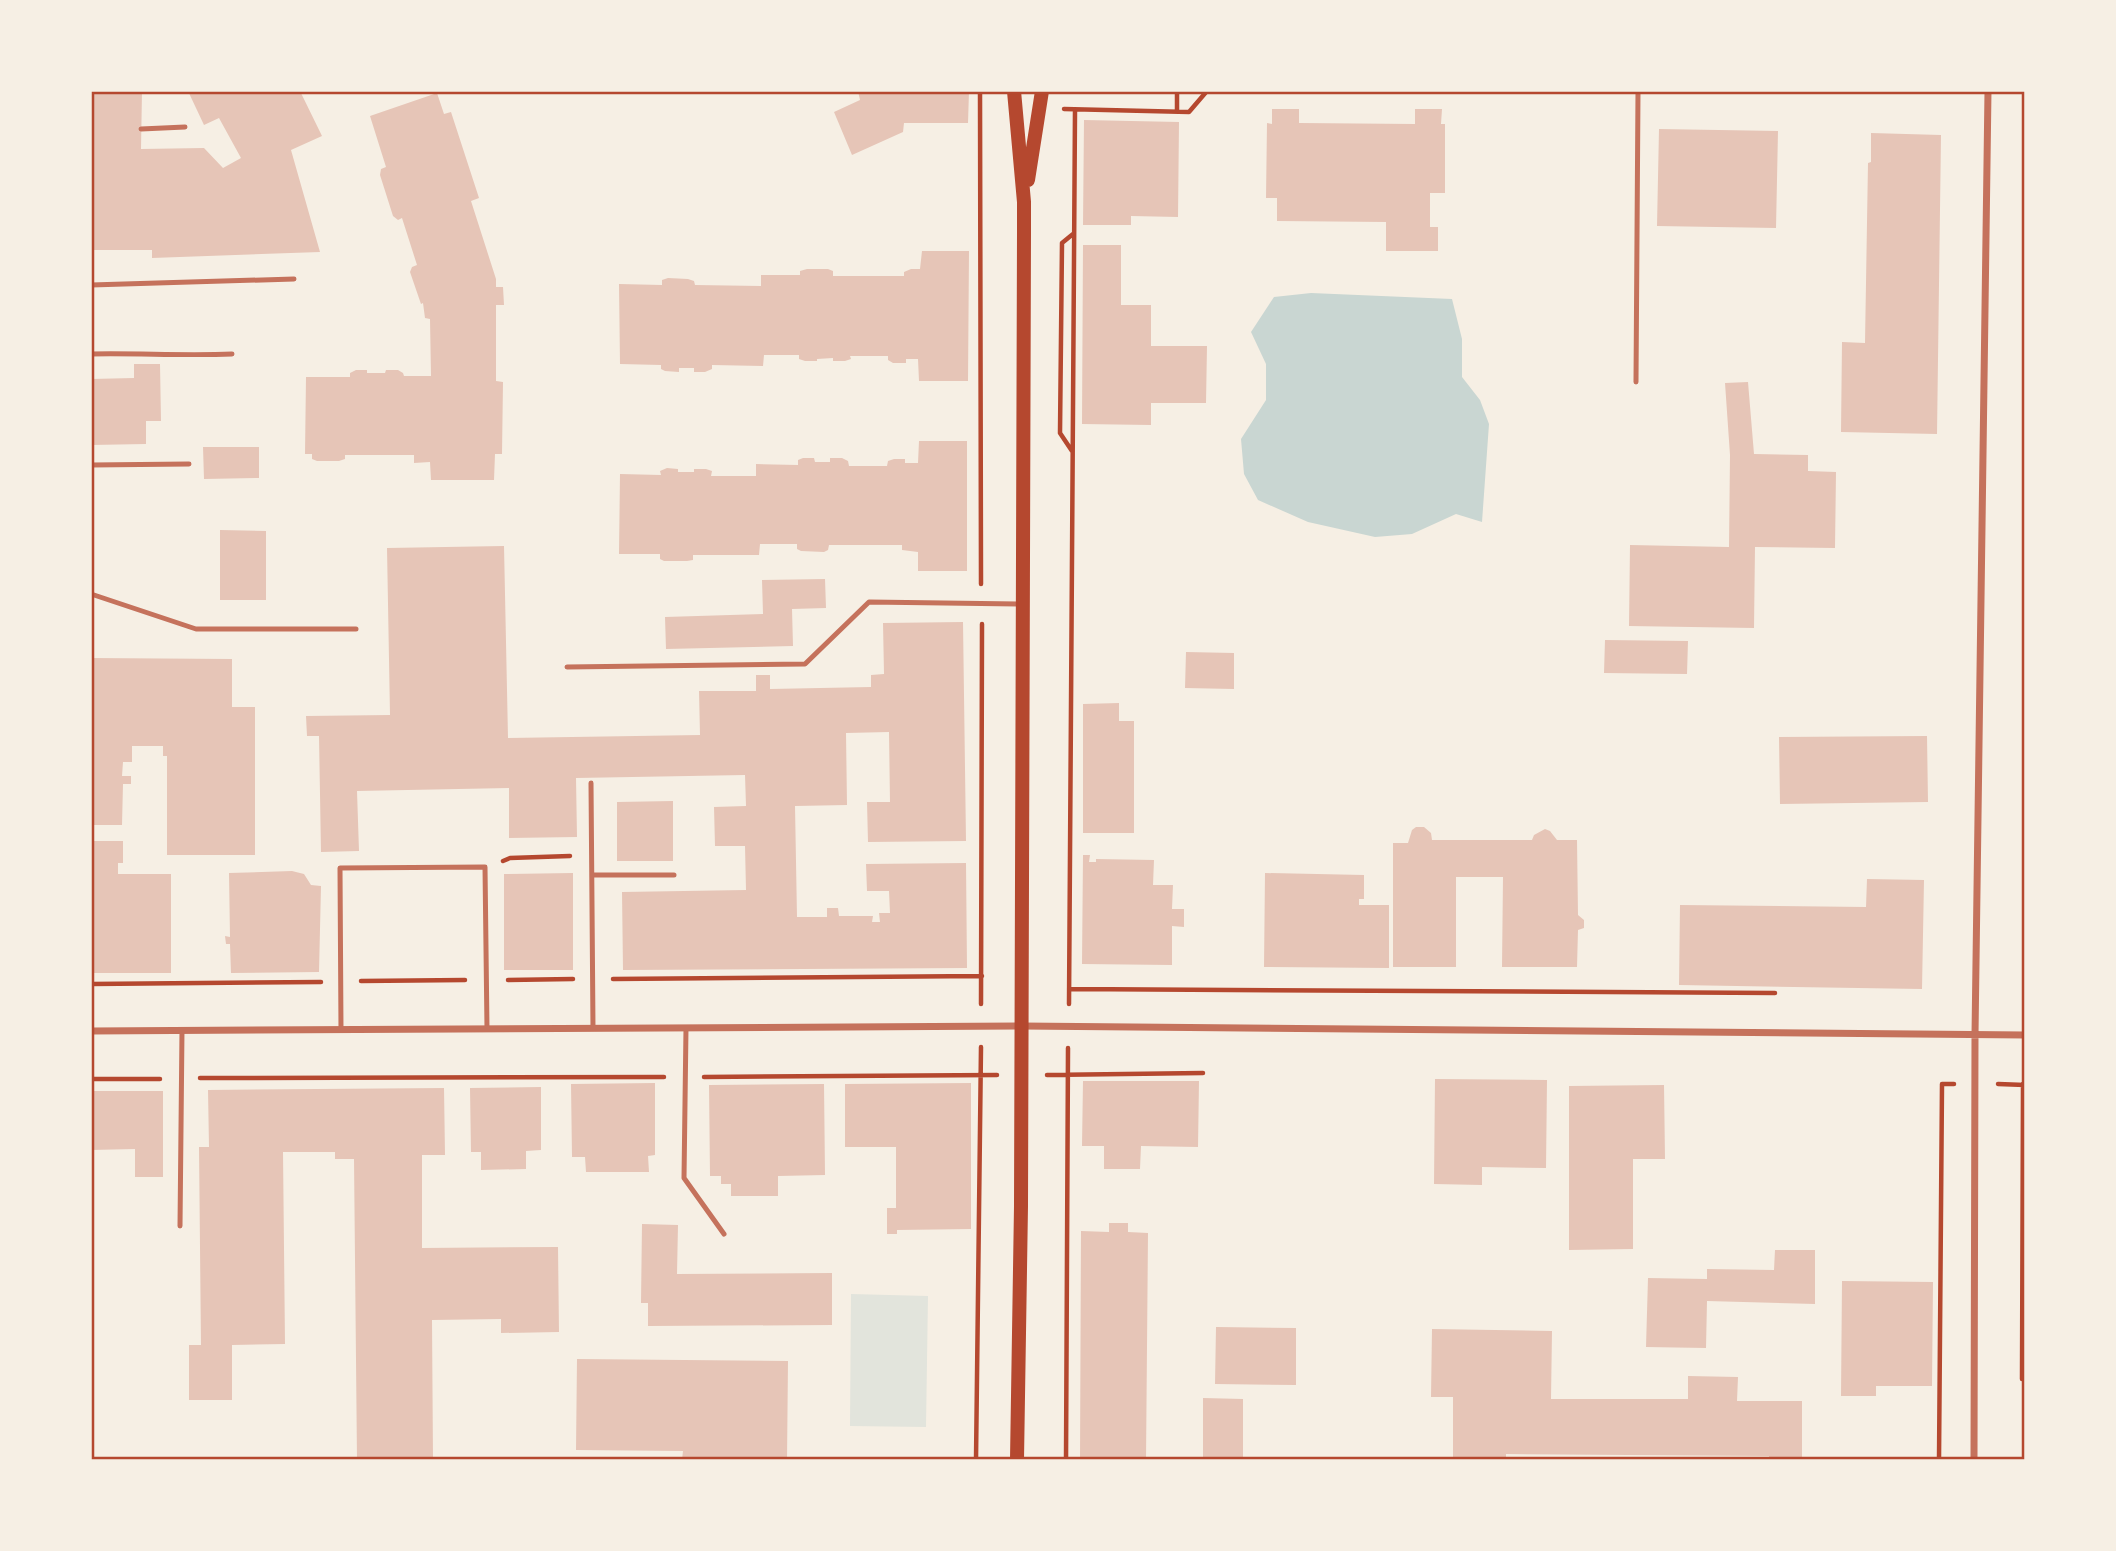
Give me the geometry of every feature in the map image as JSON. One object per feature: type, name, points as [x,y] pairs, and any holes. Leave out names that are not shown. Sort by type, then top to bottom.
[{"type":"main road","points":[[1014,91],[1024,202],[1022,1026],[1017,1460]]},
{"type":"main road","points":[[1024,202],[1042,91]]},
{"type":"street","points":[[1974,1460],[1975,1035],[1988,91]]},
{"type":"street","points":[[91,1031],[1069,1026],[2025,1035]]},
{"type":"lane","points":[[1636,382],[1638,91]]},
{"type":"lane","points":[[141,129],[186,127]]},
{"type":"lane","points":[[91,285],[293,279]]},
{"type":"lane","points":[[91,354],[232,355]]},
{"type":"lane","points":[[91,465],[189,464]]},
{"type":"lane","points":[[91,594],[196,629],[356,629]]},
{"type":"lane","points":[[567,667],[805,664],[869,602],[1023,604]]},
{"type":"lane","points":[[591,783],[593,1028]]},
{"type":"lane","points":[[341,1030],[340,868],[485,867],[487,1029]]},
{"type":"lane","points":[[592,875],[674,875]]},
{"type":"lane","points":[[686,1028],[684,1178],[724,1234]]},
{"type":"lane","points":[[180,1226],[182,1030]]},
{"type":"path","points":[[976,1460],[982,976],[980,91]]},
{"type":"path","points":[[1177,91],[1177,111]]},
{"type":"path","points":[[1039,109],[1189,112],[1207,91]]},
{"type":"path","points":[[980,108],[1015,108]]},
{"type":"path","points":[[1066,1460],[1075,110]]},
{"type":"path","points":[[1073,452],[1060,433],[1062,243],[1074,233]]},
{"type":"path","points":[[485,867],[510,858],[591,856]]},
{"type":"path","points":[[91,984],[982,976]]},
{"type":"path","points":[[1069,989],[1774,993]]},
{"type":"path","points":[[91,1079],[1203,1073]]},
{"type":"path","points":[[1939,1460],[1942,1084],[1975,1084]]},
{"type":"path","points":[[2022,1379],[2023,1084]]},
{"type":"shaded area","points":[[1311,293],[1452,299],[1462,339],[1462,377],[1480,400],[1489,424],[1482,522],[1456,514],[1412,534],[1375,537],[1308,522],[1258,500],[1244,474],[1241,439],[1266,400],[1266,364],[1251,332],[1274,297]]},
{"type":"shaded area","points":[[851,1294],[928,1296],[926,1427],[850,1426]]},
{"type":"building","points":[[91,91],[142,91],[141,149],[204,148],[223,168],[241,158],[219,118],[204,125],[188,91],[300,91],[322,136],[291,150],[320,252],[152,258],[152,250],[91,250]]},
{"type":"building","points":[[858,91],[969,91],[968,123],[904,123],[903,132],[852,155],[834,112],[860,100]]},
{"type":"building","points":[[437,93],[444,114],[451,112],[479,198],[471,201],[496,279],[496,287],[503,287],[504,305],[496,305],[496,381],[503,382],[502,454],[495,454],[494,480],[431,480],[430,462],[414,463],[414,455],[345,455],[345,459],[339,461],[317,461],[312,459],[312,454],[305,454],[306,377],[350,377],[350,373],[356,370],[385,373],[386,370],[398,370],[404,376],[431,376],[430,319],[425,318],[423,303],[421,304],[410,272],[412,267],[417,265],[402,218],[398,220],[393,216],[380,175],[381,169],[386,167],[370,116]]},
{"type":"building","points":[[1272,109],[1299,109],[1299,123],[1415,124],[1415,109],[1442,109],[1441,124],[1445,124],[1445,193],[1430,193],[1430,227],[1438,227],[1438,251],[1386,251],[1386,222],[1277,221],[1277,198],[1266,198],[1267,123],[1272,124]]},
{"type":"building","points":[[1084,120],[1179,122],[1178,217],[1131,216],[1131,225],[1083,225]]},
{"type":"building","points":[[1659,129],[1778,131],[1776,228],[1657,226]]},
{"type":"building","points":[[1871,133],[1941,135],[1937,434],[1841,432],[1842,342],[1865,343],[1868,163],[1871,162]]},
{"type":"building","points":[[1083,245],[1121,245],[1121,305],[1151,305],[1151,346],[1207,346],[1206,403],[1151,403],[1151,425],[1082,424]]},
{"type":"building","points":[[922,251],[969,251],[968,381],[919,381],[918,359],[893,363],[888,360],[888,356],[850,356],[851,359],[845,361],[833,361],[833,358],[805,361],[799,359],[799,355],[764,355],[763,366],[712,365],[712,369],[705,372],[694,372],[694,368],[679,368],[679,372],[665,371],[661,369],[661,365],[620,364],[619,284],[662,285],[662,280],[668,278],[688,279],[694,281],[695,285],[761,286],[761,275],[800,275],[800,271],[807,269],[828,269],[833,271],[833,276],[904,276],[904,272],[920,269]]},
{"type":"building","points":[[134,364],[160,364],[161,421],[146,421],[146,444],[91,445],[91,379],[134,378]]},
{"type":"building","points":[[1748,382],[1754,454],[1808,455],[1808,471],[1836,472],[1835,548],[1755,547],[1754,628],[1629,626],[1630,545],[1729,547],[1730,455],[1725,383]]},
{"type":"building","points":[[919,441],[967,441],[967,571],[918,571],[918,552],[902,550],[902,545],[829,545],[824,552],[801,551],[797,549],[797,544],[760,544],[759,555],[693,555],[693,560],[687,561],[664,561],[660,559],[660,554],[619,554],[620,474],[661,475],[660,471],[667,468],[678,469],[678,472],[706,469],[712,471],[711,476],[756,476],[756,464],[798,465],[798,460],[803,458],[814,458],[815,462],[830,462],[830,458],[842,458],[848,461],[849,466],[887,466],[888,461],[894,459],[905,459],[905,463],[918,463]]},
{"type":"building","points":[[203,447],[259,447],[259,478],[204,479]]},
{"type":"building","points":[[220,530],[266,531],[266,600],[220,600]]},
{"type":"building","points":[[504,546],[508,738],[700,735],[699,691],[756,691],[756,675],[770,675],[770,689],[871,687],[871,675],[884,674],[883,623],[963,622],[966,841],[868,842],[867,802],[890,802],[889,732],[846,733],[847,805],[795,806],[797,917],[827,917],[827,908],[838,908],[839,916],[873,916],[872,922],[880,922],[879,913],[890,913],[889,891],[867,891],[866,864],[966,863],[967,968],[623,970],[622,892],[746,890],[745,846],[715,846],[714,807],[746,806],[745,775],[576,778],[577,837],[509,838],[509,788],[357,791],[359,851],[321,852],[319,736],[307,736],[306,716],[390,715],[387,548]]},
{"type":"building","points":[[825,579],[826,608],[792,609],[793,646],[666,649],[665,617],[763,614],[762,580]]},
{"type":"building","points":[[1605,640],[1688,641],[1687,674],[1604,673]]},
{"type":"building","points":[[1186,652],[1234,653],[1234,689],[1185,688]]},
{"type":"building","points":[[91,658],[232,659],[232,707],[255,707],[255,855],[167,855],[167,756],[163,756],[163,746],[132,746],[132,762],[123,762],[122,776],[131,776],[131,784],[123,784],[122,825],[91,825]]},
{"type":"building","points":[[1119,703],[1119,721],[1134,721],[1134,833],[1083,833],[1083,704]]},
{"type":"building","points":[[1927,736],[1928,802],[1780,804],[1779,737]]},
{"type":"building","points":[[673,801],[673,861],[617,861],[617,802]]},
{"type":"building","points":[[1424,827],[1431,833],[1432,840],[1532,840],[1534,835],[1545,829],[1557,840],[1577,840],[1578,915],[1584,920],[1584,928],[1578,930],[1577,967],[1502,967],[1503,877],[1456,877],[1456,967],[1393,967],[1393,843],[1408,843],[1412,830]]},
{"type":"building","points":[[91,841],[123,841],[123,863],[118,863],[118,874],[171,874],[171,973],[91,973]]},
{"type":"building","points":[[1083,855],[1090,855],[1089,862],[1096,862],[1096,859],[1154,860],[1153,885],[1173,885],[1172,909],[1184,909],[1184,927],[1172,926],[1172,965],[1082,964]]},
{"type":"building","points":[[292,871],[304,874],[311,885],[321,886],[319,972],[231,973],[230,944],[226,944],[225,936],[230,937],[229,873]]},
{"type":"building","points":[[573,873],[573,970],[504,970],[504,874]]},
{"type":"building","points":[[1265,873],[1364,875],[1364,899],[1359,899],[1359,905],[1389,905],[1389,968],[1264,967]]},
{"type":"building","points":[[1867,879],[1924,880],[1922,989],[1679,985],[1680,905],[1866,907]]},
{"type":"building","points":[[1435,1079],[1547,1080],[1546,1168],[1482,1167],[1482,1185],[1434,1184]]},
{"type":"building","points":[[1083,1081],[1199,1081],[1198,1147],[1141,1146],[1140,1169],[1104,1169],[1104,1146],[1082,1146]]},
{"type":"building","points":[[655,1083],[655,1155],[648,1156],[649,1172],[586,1172],[585,1157],[572,1157],[571,1084]]},
{"type":"building","points":[[971,1083],[971,1229],[897,1230],[897,1234],[887,1234],[887,1208],[896,1208],[896,1147],[845,1147],[845,1084]]},
{"type":"building","points":[[824,1084],[825,1175],[778,1176],[778,1196],[731,1196],[731,1184],[721,1184],[721,1176],[710,1176],[709,1085]]},
{"type":"building","points":[[1664,1085],[1665,1159],[1633,1159],[1633,1249],[1569,1250],[1569,1086]]},
{"type":"building","points":[[541,1087],[541,1150],[526,1151],[526,1169],[481,1170],[481,1152],[471,1152],[470,1088]]},
{"type":"building","points":[[444,1088],[445,1155],[422,1155],[422,1248],[558,1247],[559,1332],[501,1333],[501,1319],[432,1320],[433,1460],[357,1460],[354,1159],[335,1159],[335,1152],[283,1152],[285,1344],[232,1345],[232,1400],[189,1400],[189,1345],[201,1345],[199,1147],[209,1147],[208,1090]]},
{"type":"building","points":[[91,1091],[163,1091],[163,1177],[135,1177],[135,1149],[91,1150]]},
{"type":"building","points":[[1109,1223],[1128,1223],[1128,1232],[1148,1233],[1146,1460],[1080,1460],[1081,1231],[1109,1232]]},
{"type":"building","points":[[642,1224],[678,1225],[677,1274],[832,1273],[832,1325],[648,1326],[648,1303],[641,1303]]},
{"type":"building","points":[[1775,1250],[1815,1250],[1815,1304],[1707,1301],[1706,1348],[1646,1347],[1648,1278],[1707,1279],[1707,1269],[1774,1270]]},
{"type":"building","points":[[1842,1281],[1933,1282],[1932,1386],[1876,1386],[1876,1396],[1841,1396]]},
{"type":"building","points":[[1216,1327],[1296,1328],[1296,1385],[1215,1384]]},
{"type":"building","points":[[1432,1329],[1552,1331],[1551,1399],[1688,1399],[1688,1376],[1738,1377],[1737,1401],[1802,1401],[1802,1460],[1769,1460],[1769,1456],[1506,1454],[1506,1460],[1453,1460],[1453,1397],[1431,1397]]},
{"type":"building","points":[[577,1359],[788,1361],[787,1460],[682,1460],[683,1451],[576,1450]]},
{"type":"building","points":[[1203,1398],[1243,1399],[1243,1460],[1203,1460]]}]
